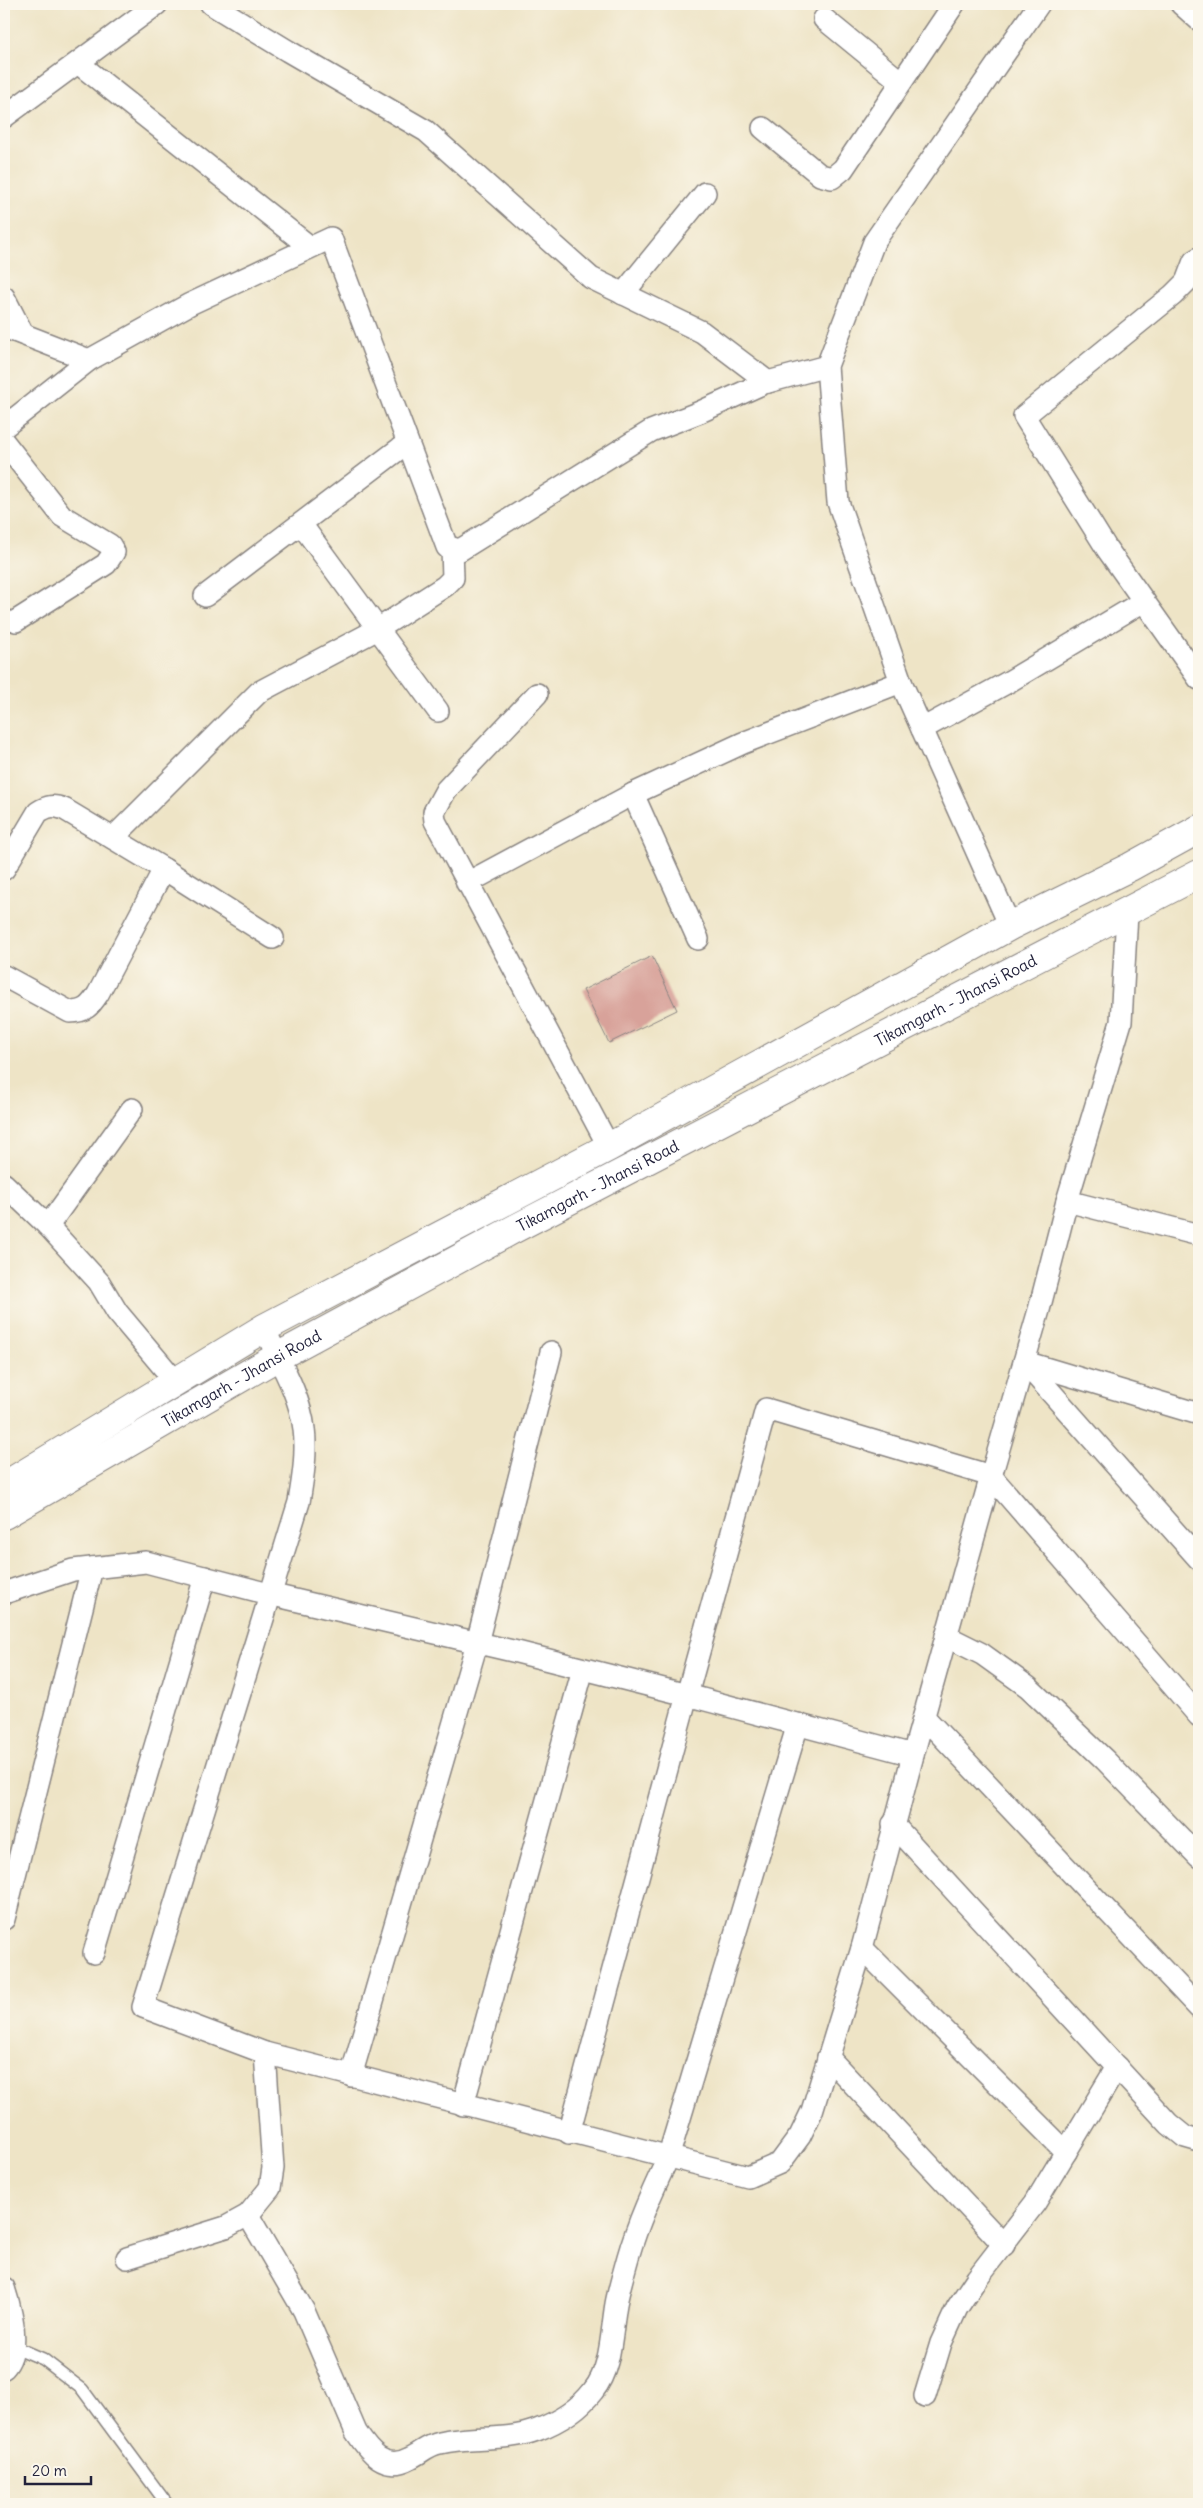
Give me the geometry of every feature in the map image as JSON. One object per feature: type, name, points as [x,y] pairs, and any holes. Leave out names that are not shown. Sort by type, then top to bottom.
[{"type":"street","points":[[4,118],[157,4]]},
{"type":"street","points":[[211,4],[426,131],[591,278],[702,332],[768,382]]},
{"type":"street","points":[[763,128],[820,175],[832,178],[843,169],[954,4]]},
{"type":"street","points":[[1010,926],[902,682],[838,502],[827,366],[874,242],[1039,4]]},
{"type":"street","points":[[1181,4],[1199,20]]},
{"type":"street","points":[[824,19],[901,82]]},
{"type":"street","points":[[78,63],[310,247]]},
{"type":"street","points":[[623,294],[705,193]]},
{"type":"street","points":[[4,427],[89,360],[190,304],[331,238],[447,547],[460,550],[651,430],[700,412],[768,382],[827,366]]},
{"type":"street","points":[[1199,258],[1194,261],[1186,282],[1173,295],[1024,416],[1107,549],[1199,679]]},
{"type":"street","points":[[4,297],[13,331],[89,360]]},
{"type":"street","points":[[4,442],[62,516],[105,542],[114,552],[106,564],[16,621]]},
{"type":"street","points":[[205,596],[408,443]]},
{"type":"street","points":[[301,524],[438,712]]},
{"type":"street","points":[[113,838],[259,692],[378,629],[450,581],[454,572],[452,548]]},
{"type":"street","points":[[922,729],[1010,682],[1144,601]]},
{"type":"street","points":[[467,883],[633,794],[743,743],[902,682]]},
{"type":"street","points":[[537,694],[446,790],[434,812],[435,822],[609,1148]]},
{"type":"street","points":[[633,794],[698,939]]},
{"type":"street","points":[[4,869],[29,824],[38,812],[47,807],[55,806],[64,809],[164,868],[273,938]]},
{"type":"street","points":[[4,1486],[264,1328],[609,1148],[1010,926],[1130,868],[1199,829]]},
{"type":"street","points":[[4,976],[70,1012],[81,1012],[90,1006],[164,868]]},
{"type":"street","name":"Tikamgarh - Jhansi Road","points":[[4,1515],[277,1357],[514,1229],[1199,874]]},
{"type":"street","points":[[264,1328],[296,1398],[304,1428],[305,1467],[299,1502],[269,1594],[143,2007],[265,2053],[668,2158],[748,2177],[780,2163],[800,2136],[812,2111],[862,1948],[893,1824],[1024,1362],[1067,1201],[1121,1022],[1127,913]]},
{"type":"street","points":[[914,979],[930,1014]]},
{"type":"street","points":[[48,1226],[132,1109]]},
{"type":"street","points":[[4,1184],[48,1226],[98,1282],[117,1312],[175,1381]]},
{"type":"street","points":[[1067,1201],[1199,1236]]},
{"type":"street","points":[[351,2076],[478,1643],[551,1352]]},
{"type":"street","points":[[1024,1362],[1199,1414]]},
{"type":"street","points":[[1024,1362],[1199,1559]]},
{"type":"street","points":[[569,2133],[766,1409],[991,1476],[1199,1716]]},
{"type":"street","points":[[4,1593],[73,1570],[146,1562],[269,1594],[687,1695],[913,1755]]},
{"type":"street","points":[[4,1919],[92,1568]]},
{"type":"street","points":[[94,1954],[205,1578]]},
{"type":"street","points":[[946,1636],[982,1654],[1028,1687],[1105,1760],[1199,1858]]},
{"type":"street","points":[[463,2105],[583,1669]]},
{"type":"street","points":[[924,1717],[1199,2008]]},
{"type":"street","points":[[248,2215],[304,2311],[356,2432],[367,2449],[379,2459],[394,2464],[409,2459],[432,2445],[455,2439],[500,2439],[537,2430],[570,2413],[594,2390],[607,2362],[617,2302],[629,2256],[646,2204],[668,2158],[798,1724]]},
{"type":"street","points":[[893,1824],[1169,2124],[1185,2137],[1199,2141]]},
{"type":"street","points":[[862,1948],[1066,2152]]},
{"type":"street","points":[[127,2258],[226,2227],[248,2215],[270,2188],[273,2168],[265,2053]]},
{"type":"street","points":[[828,2057],[1004,2245]]},
{"type":"street","points":[[925,2396],[941,2343],[957,2308],[977,2278],[1035,2203],[1117,2067]]},
{"type":"street","points":[[4,2288],[13,2346],[4,2368]]},
{"type":"lane","points":[[13,2346],[43,2359],[82,2389],[167,2504]]},
{"type":"building","points":[[652,956],[677,1010],[609,1043],[583,990]]}]
